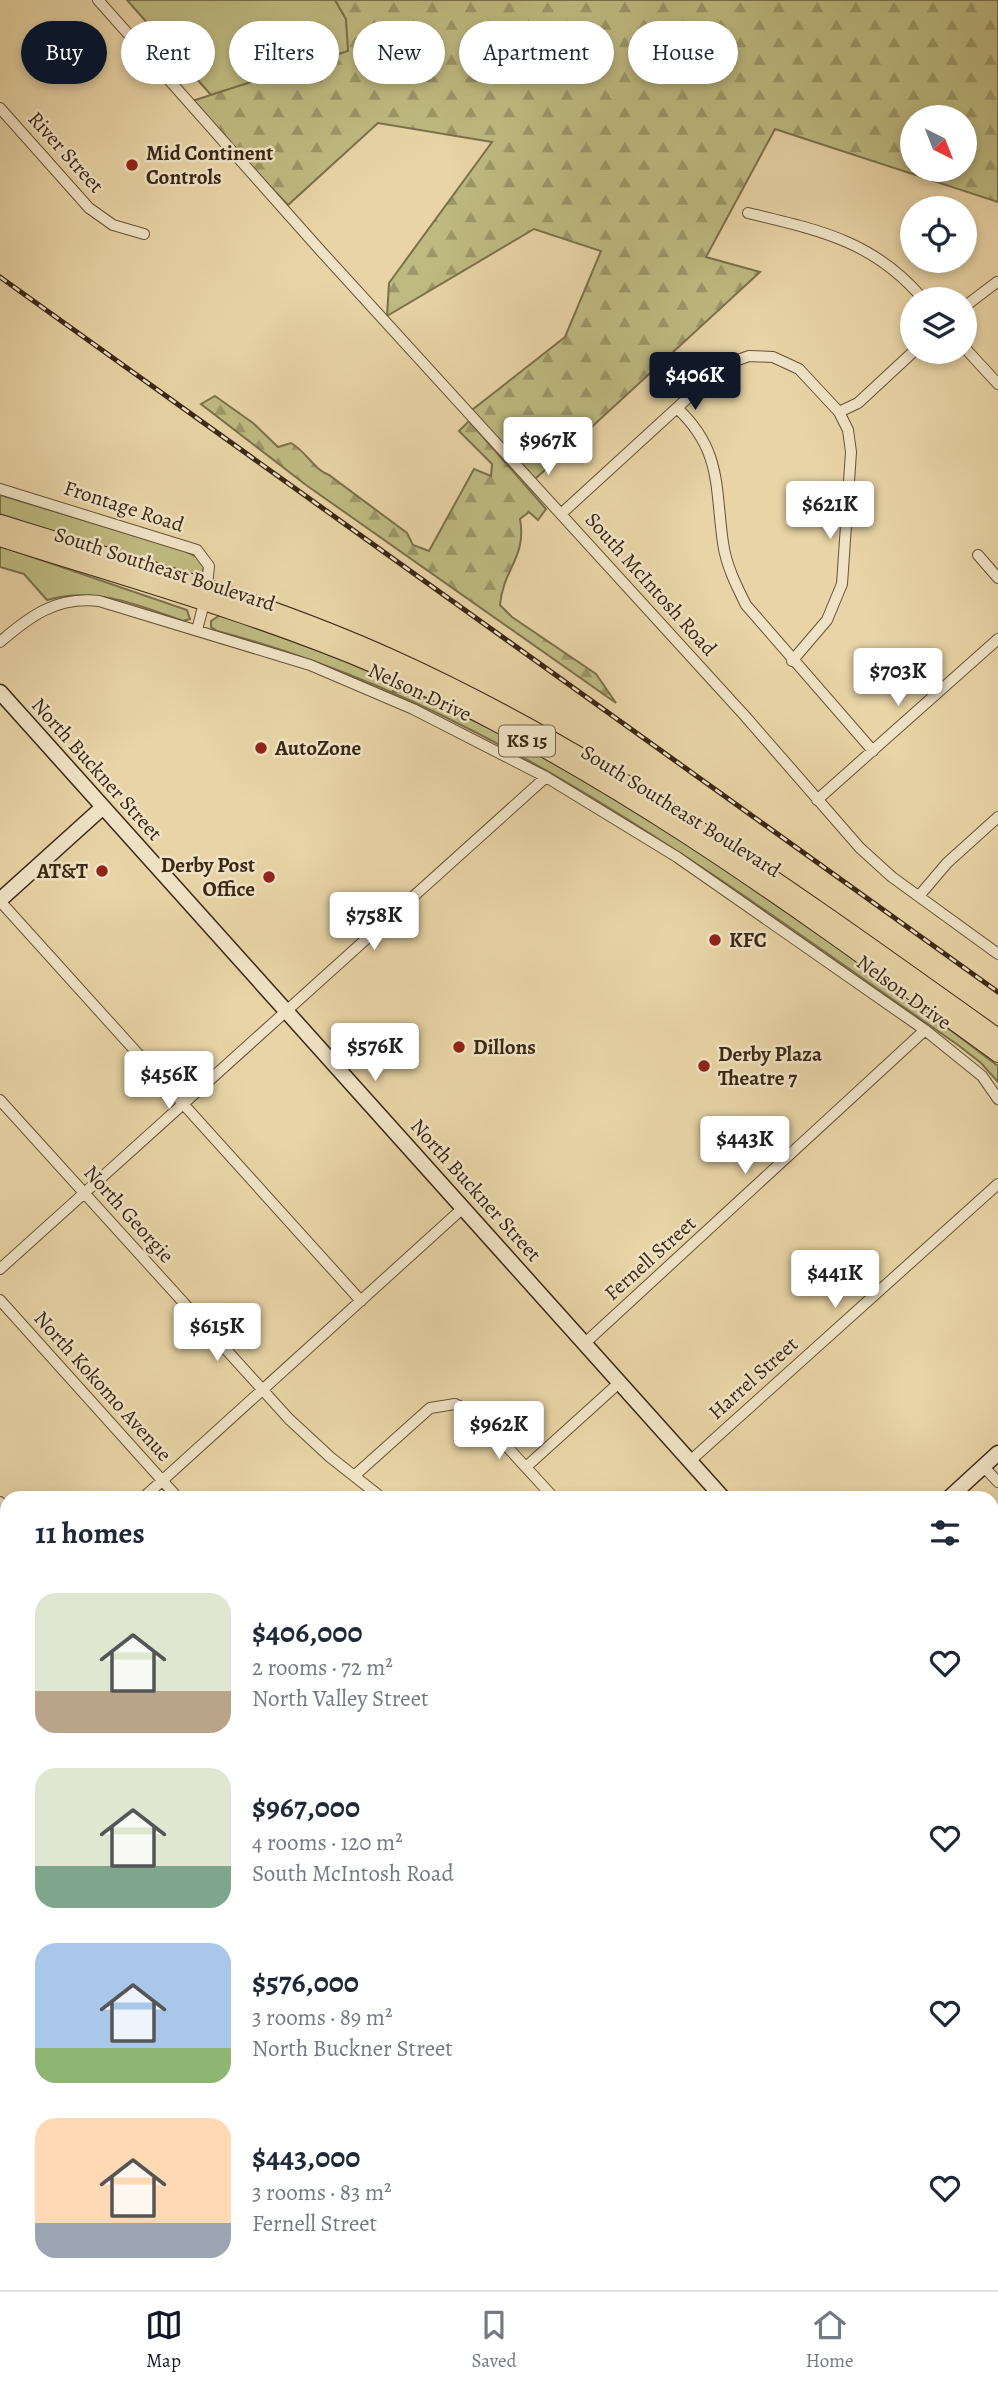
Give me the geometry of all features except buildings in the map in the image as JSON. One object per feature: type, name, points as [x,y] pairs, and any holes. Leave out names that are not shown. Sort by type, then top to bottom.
[{"type":"main road","name":"South Southeast Boulevard","points":[[0,523],[263,606],[356,642],[428,675],[620,778],[766,872],[998,1037]]},
{"type":"main road","name":"South Southeast Boulevard","points":[[0,538],[284,629],[383,668],[568,763],[700,843],[998,1054]]},
{"type":"main road","points":[[143,584],[156,581],[191,591],[207,587]]},
{"type":"main road","points":[[204,603],[216,598],[247,609],[263,606]]},
{"type":"main road","name":"North Buckner Street","points":[[0,692],[717,1491]]},
{"type":"main road","points":[[0,900],[103,807]]},
{"type":"main road","points":[[956,1491],[998,1453]]},
{"type":"street","name":"South McIntosh Road","points":[[98,0],[867,856],[998,954]]},
{"type":"street","name":"River Street","points":[[0,108],[89,208],[113,225],[144,234]]},
{"type":"street","points":[[748,213],[807,226],[846,240],[885,262],[911,287]]},
{"type":"street","points":[[977,297],[997,282]]},
{"type":"street","points":[[561,514],[677,408],[735,361],[758,355],[773,356],[794,365],[839,412],[848,430],[851,452],[842,584],[827,620],[792,660]]},
{"type":"street","points":[[977,361],[998,384]]},
{"type":"street","points":[[839,412],[858,403],[900,364]]},
{"type":"street","points":[[677,408],[695,425],[710,453],[716,471],[723,545],[733,580],[746,605],[873,751]]},
{"type":"street","name":"Frontage Road","points":[[0,489],[197,550],[209,566],[207,587]]},
{"type":"street","points":[[978,555],[998,578]]},
{"type":"street","name":"Nelson Drive","points":[[0,642],[35,614],[61,603],[99,601],[281,655],[344,679],[446,725],[545,777],[677,857],[925,1030],[982,1076],[998,1099]]},
{"type":"street","points":[[197,630],[204,603]]},
{"type":"street","points":[[817,800],[998,639]]},
{"type":"street","points":[[0,1269],[545,777]]},
{"type":"street","points":[[919,896],[947,863],[998,817]]},
{"type":"street","points":[[0,900],[361,1301]]},
{"type":"street","name":"Fernell Street","points":[[585,1343],[925,1030]]},
{"type":"street","name":"North Georgie","points":[[0,1100],[262,1390],[308,1438],[373,1491]]},
{"type":"street","name":"Harrel Street","points":[[690,1461],[998,1184]]},
{"type":"street","points":[[150,1491],[463,1208]]},
{"type":"street","name":"North Kokomo Avenue","points":[[0,1300],[172,1491]]},
{"type":"street","points":[[526,1467],[620,1382]]},
{"type":"street","points":[[354,1476],[430,1408],[455,1404],[478,1415],[548,1491]]},
{"type":"street","points":[[984,1466],[998,1482]]},
{"type":"green space","points":[[127,0],[335,0],[346,19],[349,51],[339,54],[339,21],[229,21],[229,84],[246,84],[211,95],[201,84],[215,84],[215,21],[146,21]]},
{"type":"green space","points":[[335,0],[998,0],[998,202],[937,182],[977,182],[977,105],[900,105],[900,170],[775,129],[706,257],[760,272],[534,480],[472,410],[565,337],[601,251],[534,229],[387,316],[389,283],[492,142],[378,123],[288,205],[189,102],[245,84],[339,84],[339,54],[348,51],[346,19]]},
{"type":"green space","points":[[215,396],[253,423],[278,447],[291,443],[297,447],[319,469],[407,533],[413,545],[429,551],[474,469],[491,476],[492,464],[459,431],[469,421],[546,509],[538,520],[529,512],[520,519],[518,553],[505,582],[500,605],[512,617],[596,674],[616,703],[306,485],[201,404]]},
{"type":"green space","points":[[0,495],[183,550],[199,558],[205,567],[201,574],[193,576],[0,514]]},
{"type":"green space","points":[[0,546],[187,610],[190,619],[183,621],[99,596],[65,596],[47,600],[24,574],[0,567]]},
{"type":"green space","points":[[220,615],[339,658],[396,683],[393,691],[396,692],[398,686],[404,688],[488,728],[551,760],[627,804],[789,912],[946,1027],[998,1066],[998,1082],[981,1063],[958,1045],[695,863],[604,805],[512,751],[417,704],[319,663],[217,631],[211,627],[211,621]]},
{"type":"railway","points":[[0,277],[998,992]]},
{"type":"place","name":"Mid Continent Controls","points":[[132,165]]},
{"type":"place","name":"AutoZone","points":[[261,748]]},
{"type":"place","name":"AT&T","points":[[102,871]]},
{"type":"place","name":"Derby Post Office","points":[[269,877]]},
{"type":"place","name":"KFC","points":[[715,940]]},
{"type":"place","name":"Dillons","points":[[459,1047]]},
{"type":"place","name":"Derby Plaza Theatre 7","points":[[704,1066]]}]
